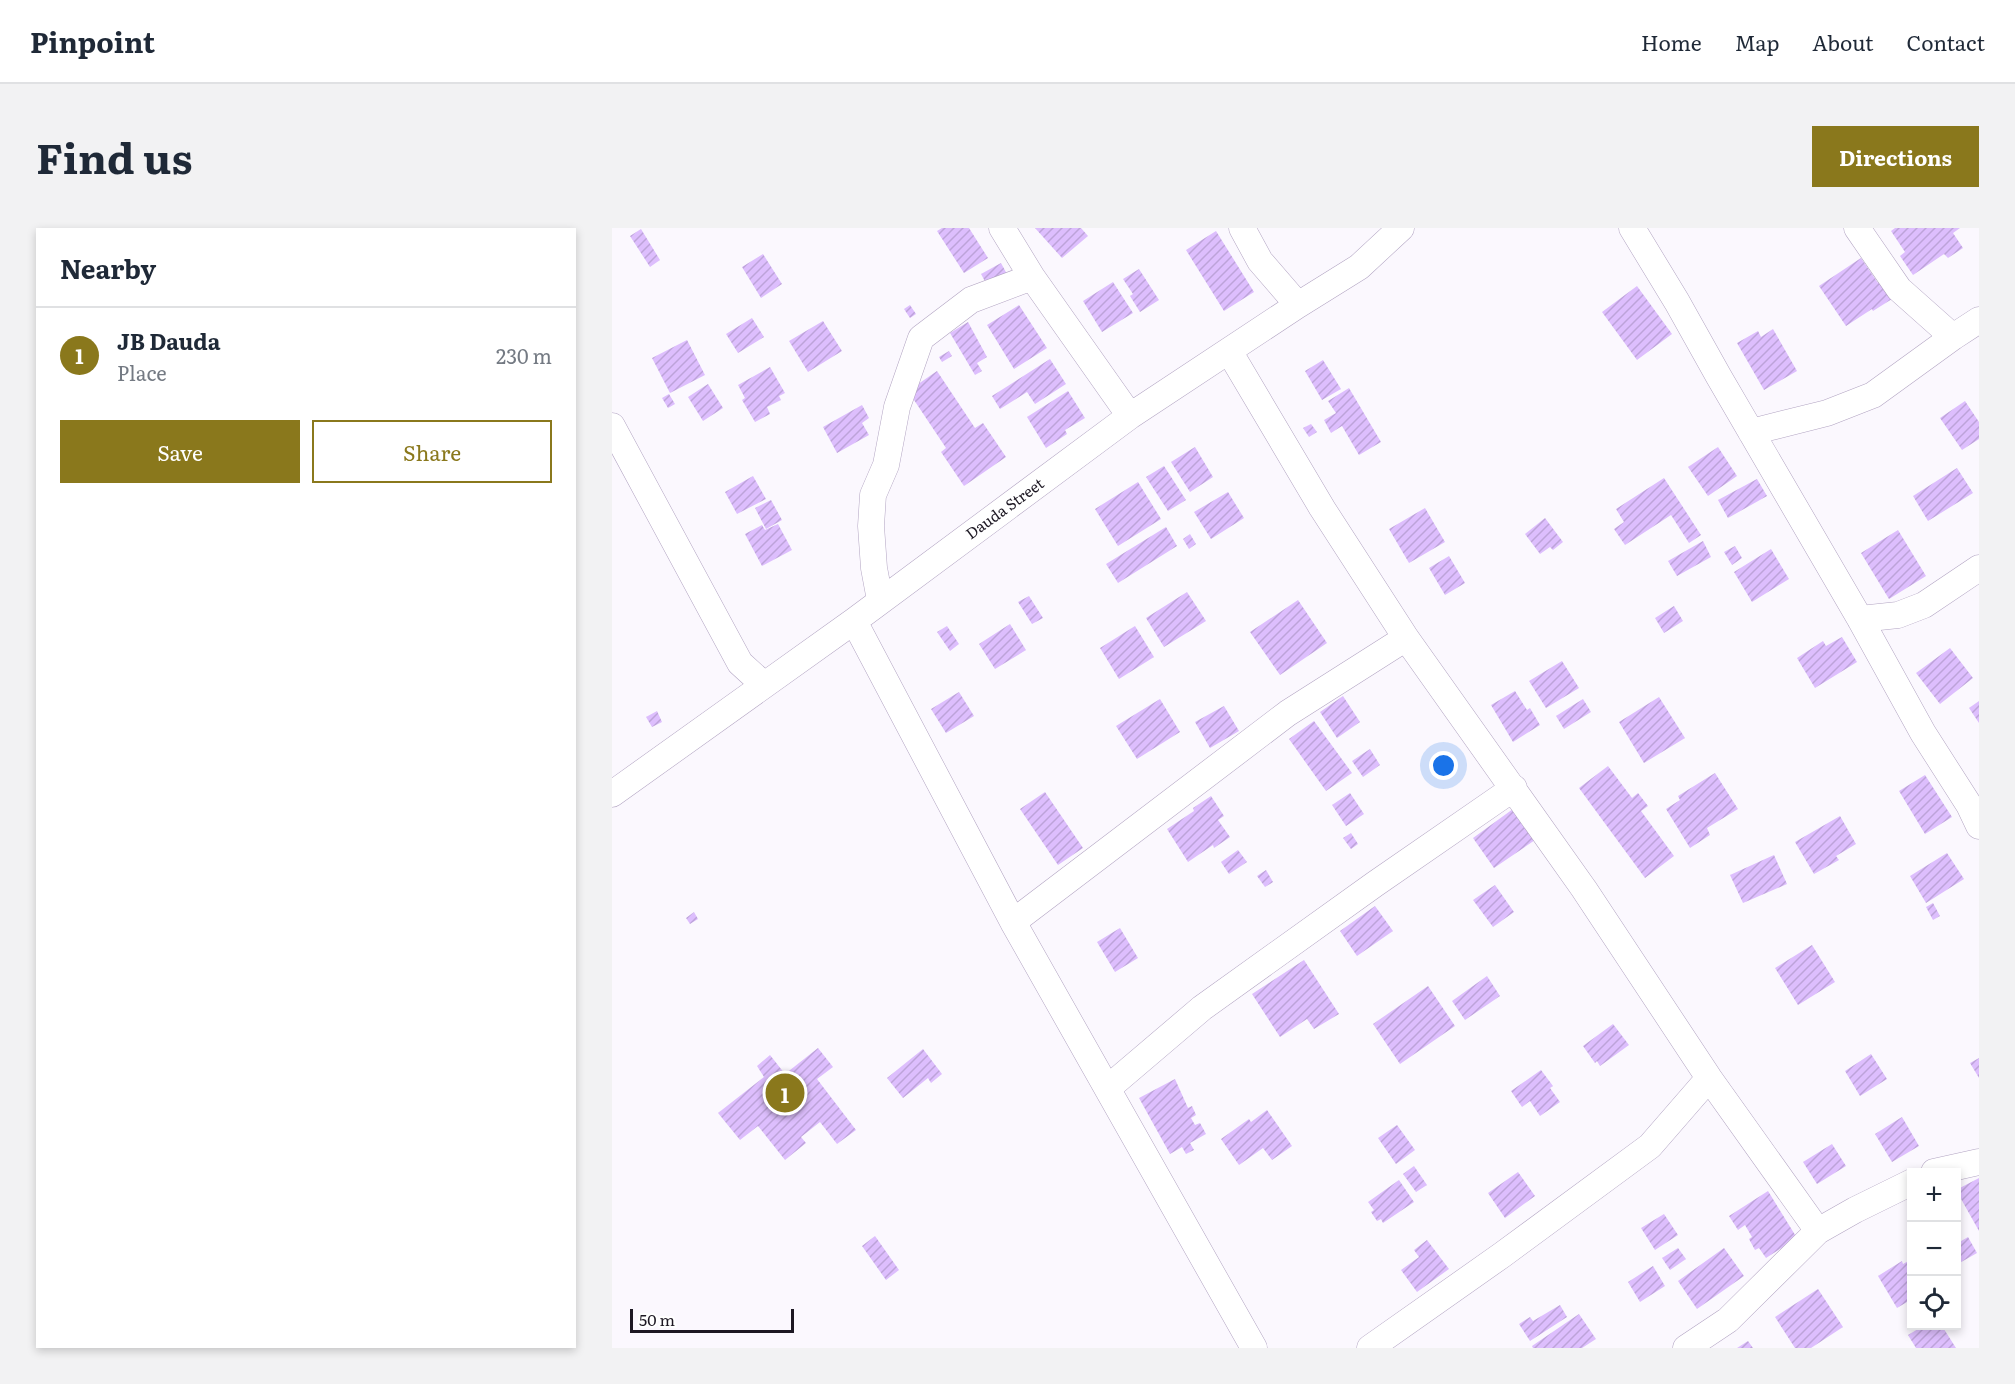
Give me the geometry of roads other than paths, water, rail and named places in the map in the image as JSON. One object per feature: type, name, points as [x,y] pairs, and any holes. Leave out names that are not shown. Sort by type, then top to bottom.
[{"type":"street","points":[[1002,228],[1032,277],[1130,416]]},
{"type":"street","points":[[1242,228],[1260,261],[1298,305]]},
{"type":"street","name":"Dauda Street","points":[[612,794],[854,621],[1130,416],[1359,267],[1401,228]]},
{"type":"street","points":[[1632,228],[1860,619],[1923,733],[1976,810]]},
{"type":"street","points":[[1857,228],[1899,289],[1953,337]]},
{"type":"street","points":[[880,600],[874,568],[873,495],[886,465],[897,407],[921,338],[971,300],[1032,277]]},
{"type":"street","points":[[1751,432],[1827,413],[1873,395],[1979,320]]},
{"type":"street","points":[[1229,351],[1322,508],[1406,638],[1514,788],[1709,1078],[1818,1231]]},
{"type":"street","points":[[612,426],[740,663],[764,685]]},
{"type":"street","points":[[1860,619],[1898,615],[1924,605],[1979,568]]},
{"type":"street","points":[[854,621],[1012,922],[1254,1348]]},
{"type":"street","points":[[1012,922],[1288,713],[1406,638]]},
{"type":"street","points":[[1108,1088],[1202,1008],[1514,788]]},
{"type":"street","points":[[1370,1348],[1502,1255],[1650,1146],[1709,1078]]},
{"type":"street","points":[[1954,1168],[1979,1162]]},
{"type":"street","points":[[1686,1348],[1728,1320],[1818,1231],[1907,1184]]},
{"type":"place","name":"JB Dauda","points":[[785,1093]]}]
